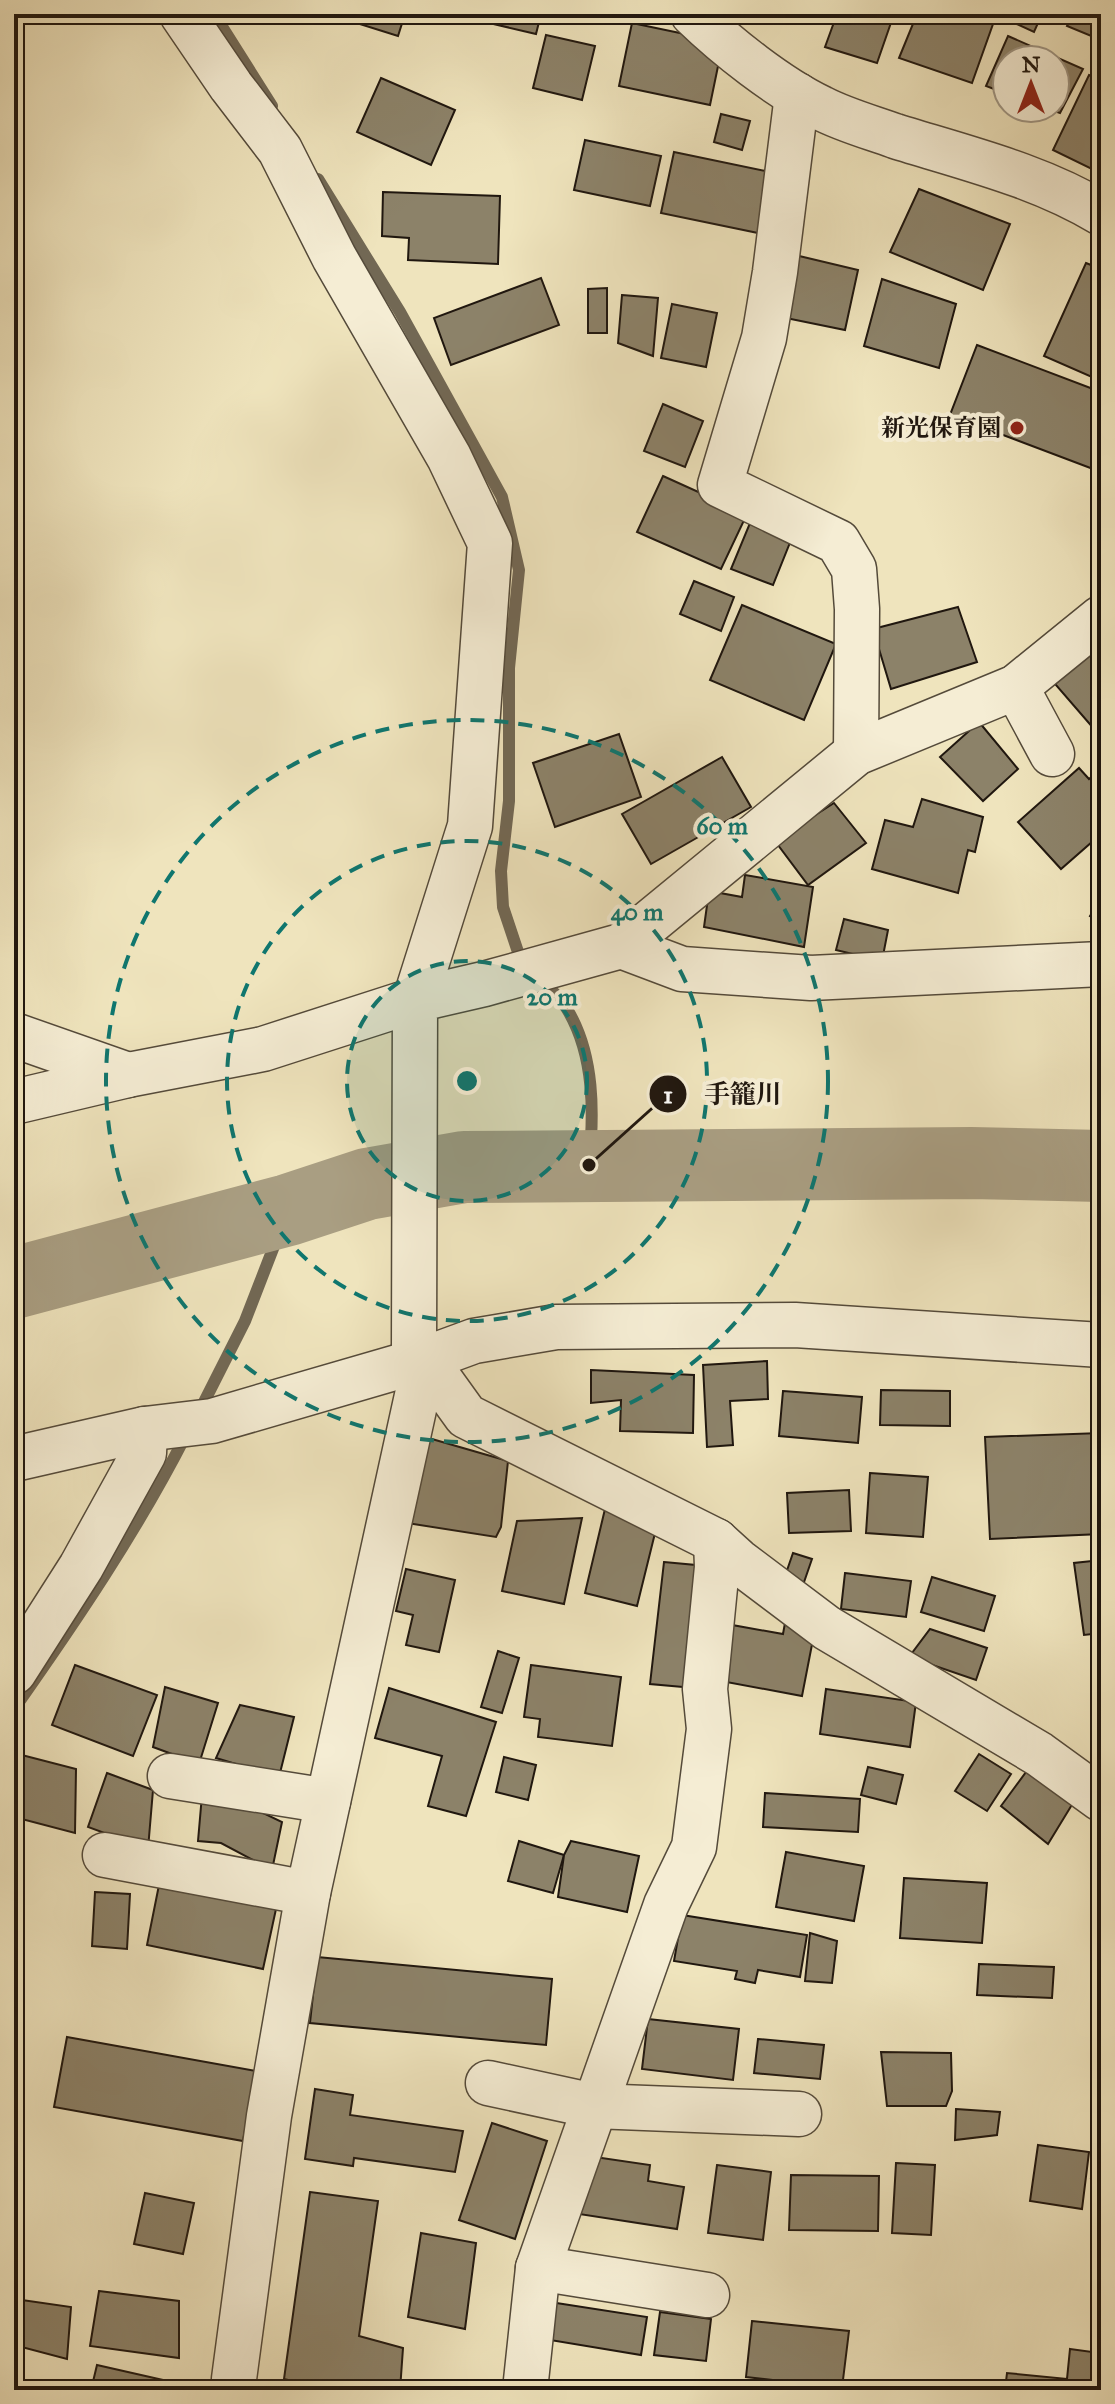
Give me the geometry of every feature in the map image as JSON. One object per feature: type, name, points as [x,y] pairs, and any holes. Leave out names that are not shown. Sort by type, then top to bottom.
[{"type":"street","points":[[182,14],[280,150],[334,257],[449,457],[490,543],[470,826],[415,1000],[419,1355],[308,1893],[269,2116],[234,2390]]},
{"type":"street","points":[[693,14],[739,53],[797,95],[854,122],[1049,186],[1101,213]]},
{"type":"street","points":[[797,95],[764,338],[720,485],[838,542],[854,569],[857,609],[856,753]]},
{"type":"street","points":[[14,1102],[128,1075],[263,1049],[415,1000],[621,946],[856,753],[1016,687],[1101,618]]},
{"type":"street","points":[[1016,687],[1052,754]]},
{"type":"street","points":[[621,946],[682,969],[811,978],[1101,964]]},
{"type":"street","points":[[14,1035],[128,1075]]},
{"type":"street","points":[[14,1459],[176,1426],[419,1355],[474,1341],[556,1327],[795,1325],[1101,1345]]},
{"type":"street","points":[[419,1355],[466,1416],[716,1541],[827,1628],[1039,1754],[1101,1799]]},
{"type":"street","points":[[14,1672],[81,1567],[144,1453],[176,1426]]},
{"type":"street","points":[[525,2390],[538,2268],[666,1905],[694,1847],[709,1729],[705,1689],[717,1567],[716,1541]]},
{"type":"street","points":[[170,1776],[328,1801]]},
{"type":"street","points":[[105,1855],[308,1893]]},
{"type":"street","points":[[488,2083],[594,2106],[799,2114]]},
{"type":"street","points":[[538,2268],[707,2295]]},
{"type":"building","points":[[328,14],[405,14],[398,36]]},
{"type":"building","points":[[469,14],[541,14],[536,34],[468,18]]},
{"type":"building","points":[[837,14],[894,14],[877,63],[825,47]]},
{"type":"building","points":[[917,14],[969,14],[993,24],[972,83],[899,58]]},
{"type":"building","points":[[995,14],[1042,14],[1034,32]]},
{"type":"building","points":[[1073,14],[1101,14],[1101,40],[1067,26]]},
{"type":"building","points":[[632,23],[723,42],[710,105],[619,86]]},
{"type":"building","points":[[546,35],[595,46],[582,100],[533,88]]},
{"type":"building","points":[[1008,36],[1026,44],[1004,44]]},
{"type":"building","points":[[1071,64],[1083,69],[1071,92]]},
{"type":"building","points":[[1089,75],[1101,81],[1100,173],[1053,150],[1065,124],[1071,124],[1071,112]]},
{"type":"building","points":[[381,78],[455,110],[431,165],[357,132]]},
{"type":"building","points":[[721,114],[750,121],[742,150],[714,142]]},
{"type":"building","points":[[585,140],[661,156],[650,206],[574,190]]},
{"type":"building","points":[[674,152],[770,172],[758,233],[661,213]]},
{"type":"building","points":[[919,189],[1010,224],[983,290],[890,252]]},
{"type":"building","points":[[383,192],[500,196],[498,264],[408,260],[409,238],[382,236]]},
{"type":"building","points":[[795,255],[858,270],[845,330],[781,317]]},
{"type":"building","points":[[1086,263],[1101,269],[1101,381],[1044,356]]},
{"type":"building","points":[[541,278],[559,325],[451,365],[434,318]]},
{"type":"building","points":[[882,279],[956,304],[939,368],[864,346]]},
{"type":"building","points":[[607,288],[607,333],[588,333],[588,289]]},
{"type":"building","points":[[622,295],[658,298],[653,356],[618,343]]},
{"type":"building","points":[[672,304],[717,313],[706,367],[661,358]]},
{"type":"building","points":[[977,345],[1101,392],[1101,472],[950,415]]},
{"type":"building","points":[[663,404],[703,421],[685,467],[644,451]]},
{"type":"building","points":[[663,476],[747,514],[721,569],[637,532]]},
{"type":"building","points":[[750,523],[791,540],[773,585],[731,569]]},
{"type":"building","points":[[694,581],[734,597],[721,631],[680,614]]},
{"type":"building","points":[[742,605],[836,644],[804,720],[710,680]]},
{"type":"building","points":[[958,607],[977,662],[891,689],[873,629]]},
{"type":"building","points":[[1101,636],[1101,737],[1049,677]]},
{"type":"building","points":[[979,722],[1018,769],[983,801],[940,757]]},
{"type":"building","points":[[619,734],[641,797],[555,827],[533,763]]},
{"type":"building","points":[[722,757],[751,807],[651,864],[622,814]]},
{"type":"building","points":[[1079,768],[1089,779],[1095,774],[1101,781],[1101,834],[1061,869],[1018,822]]},
{"type":"building","points":[[922,799],[983,817],[975,852],[968,850],[958,893],[872,869],[885,820],[913,827]]},
{"type":"building","points":[[834,803],[866,843],[808,885],[775,841]]},
{"type":"building","points":[[745,875],[813,887],[804,947],[704,927],[709,891],[742,897]]},
{"type":"building","points":[[1101,897],[1101,922],[1090,916]]},
{"type":"building","points":[[844,919],[888,930],[882,961],[836,950]]},
{"type":"building","points":[[767,1361],[768,1399],[730,1401],[733,1445],[707,1447],[703,1365]]},
{"type":"building","points":[[591,1370],[694,1375],[693,1433],[620,1431],[621,1400],[591,1403]]},
{"type":"building","points":[[881,1390],[950,1391],[950,1426],[880,1425]]},
{"type":"building","points":[[783,1391],[862,1397],[858,1443],[779,1436]]},
{"type":"building","points":[[1101,1433],[1101,1534],[990,1539],[985,1437]]},
{"type":"building","points":[[425,1437],[508,1461],[501,1527],[496,1537],[407,1523]]},
{"type":"building","points":[[870,1473],[928,1477],[923,1537],[866,1533]]},
{"type":"building","points":[[849,1490],[851,1531],[789,1533],[787,1493]]},
{"type":"building","points":[[605,1509],[658,1521],[637,1606],[585,1593]]},
{"type":"building","points":[[582,1518],[564,1604],[502,1591],[517,1521]]},
{"type":"building","points":[[793,1553],[812,1559],[803,1585],[784,1579]]},
{"type":"building","points":[[1101,1560],[1101,1633],[1084,1635],[1074,1563]]},
{"type":"building","points":[[664,1562],[717,1567],[705,1689],[650,1684]]},
{"type":"building","points":[[406,1569],[455,1580],[439,1652],[406,1645],[413,1615],[396,1611]]},
{"type":"building","points":[[845,1573],[911,1581],[906,1617],[841,1609]]},
{"type":"building","points":[[932,1577],[995,1596],[984,1631],[921,1612]]},
{"type":"building","points":[[785,1623],[815,1629],[802,1696],[721,1681],[732,1625],[783,1634]]},
{"type":"building","points":[[930,1629],[987,1648],[976,1680],[909,1657]]},
{"type":"building","points":[[498,1651],[519,1658],[502,1713],[481,1707]]},
{"type":"building","points":[[75,1665],[157,1695],[133,1756],[52,1725]]},
{"type":"building","points":[[531,1665],[621,1677],[612,1746],[538,1737],[540,1719],[524,1717]]},
{"type":"building","points":[[165,1687],[218,1703],[199,1764],[153,1747]]},
{"type":"building","points":[[389,1688],[496,1722],[466,1816],[428,1806],[442,1756],[375,1738]]},
{"type":"building","points":[[826,1689],[916,1702],[910,1747],[820,1734]]},
{"type":"building","points":[[240,1705],[294,1717],[279,1777],[216,1758]]},
{"type":"building","points":[[14,1753],[76,1769],[75,1833],[14,1817]]},
{"type":"building","points":[[979,1754],[1011,1774],[987,1811],[955,1791]]},
{"type":"building","points":[[504,1757],[536,1765],[528,1800],[496,1792]]},
{"type":"building","points":[[868,1767],[903,1775],[896,1804],[861,1795]]},
{"type":"building","points":[[1029,1768],[1073,1803],[1048,1844],[1001,1806]]},
{"type":"building","points":[[107,1773],[153,1790],[148,1849],[88,1827]]},
{"type":"building","points":[[765,1793],[860,1799],[858,1832],[763,1827]]},
{"type":"building","points":[[202,1795],[230,1797],[282,1822],[272,1870],[221,1843],[198,1841]]},
{"type":"building","points":[[519,1841],[564,1855],[553,1893],[508,1881]]},
{"type":"building","points":[[571,1841],[639,1856],[627,1912],[558,1897],[564,1855]]},
{"type":"building","points":[[786,1852],[864,1866],[854,1921],[776,1907]]},
{"type":"building","points":[[904,1878],[987,1883],[982,1943],[900,1938]]},
{"type":"building","points":[[159,1885],[276,1909],[263,1969],[147,1945]]},
{"type":"building","points":[[95,1892],[130,1894],[127,1949],[92,1946]]},
{"type":"building","points":[[682,1915],[807,1935],[800,1977],[758,1970],[755,1983],[735,1979],[737,1971],[674,1961]]},
{"type":"building","points":[[810,1933],[837,1941],[832,1983],[805,1981]]},
{"type":"building","points":[[317,1957],[552,1979],[546,2045],[310,2023]]},
{"type":"building","points":[[979,1964],[1054,1967],[1052,1998],[977,1995]]},
{"type":"building","points":[[648,2019],[739,2029],[733,2080],[642,2069]]},
{"type":"building","points":[[67,2037],[256,2071],[243,2141],[54,2107]]},
{"type":"building","points":[[758,2039],[824,2045],[820,2079],[754,2073]]},
{"type":"building","points":[[881,2052],[951,2053],[952,2091],[946,2106],[887,2106]]},
{"type":"building","points":[[315,2089],[353,2095],[350,2115],[463,2131],[455,2172],[354,2158],[353,2166],[305,2159]]},
{"type":"building","points":[[956,2109],[1000,2112],[997,2135],[955,2140]]},
{"type":"building","points":[[492,2123],[547,2141],[515,2239],[459,2220]]},
{"type":"building","points":[[1038,2145],[1089,2152],[1082,2209],[1030,2201]]},
{"type":"building","points":[[1096,2147],[1101,2147],[1101,2179],[1091,2178]]},
{"type":"building","points":[[588,2156],[650,2165],[648,2181],[684,2187],[677,2229],[579,2214]]},
{"type":"building","points":[[896,2163],[935,2165],[931,2235],[892,2233]]},
{"type":"building","points":[[717,2165],[771,2172],[763,2240],[708,2233]]},
{"type":"building","points":[[791,2175],[879,2176],[878,2231],[789,2230]]},
{"type":"building","points":[[310,2192],[378,2201],[359,2336],[403,2348],[400,2390],[330,2390],[284,2379]]},
{"type":"building","points":[[145,2193],[194,2203],[183,2254],[134,2244]]},
{"type":"building","points":[[421,2233],[476,2243],[465,2329],[408,2317]]},
{"type":"building","points":[[99,2291],[179,2301],[179,2358],[90,2346]]},
{"type":"building","points":[[15,2299],[71,2307],[67,2359],[14,2345]]},
{"type":"building","points":[[550,2302],[647,2317],[641,2355],[544,2339]]},
{"type":"building","points":[[660,2312],[711,2319],[706,2361],[654,2355]]},
{"type":"building","points":[[752,2321],[849,2331],[842,2388],[746,2377]]},
{"type":"building","points":[[1070,2349],[1100,2353],[1097,2390],[1005,2390],[1007,2373],[1067,2379]]},
{"type":"building","points":[[97,2365],[172,2382],[170,2390],[91,2390]]},
{"type":"waterway","points":[[214,14],[272,106]]},
{"type":"waterway","points":[[318,179],[400,312],[502,497],[519,570],[509,668],[509,801],[501,871],[503,907],[519,955],[526,963]]},
{"type":"waterway","points":[[539,976],[567,1009],[583,1046],[592,1105],[589,1165]]},
{"type":"waterway","points":[[14,1283],[288,1210],[367,1184],[464,1167],[971,1163],[1101,1166]]},
{"type":"waterway","points":[[199,1412],[245,1321],[288,1210]]},
{"type":"waterway","points":[[14,1709],[105,1575],[186,1435]]},
{"type":"place","name":"新光保育園","points":[[1017,428]]},
{"type":"place","name":"手籠川","points":[[589,1165]]}]
